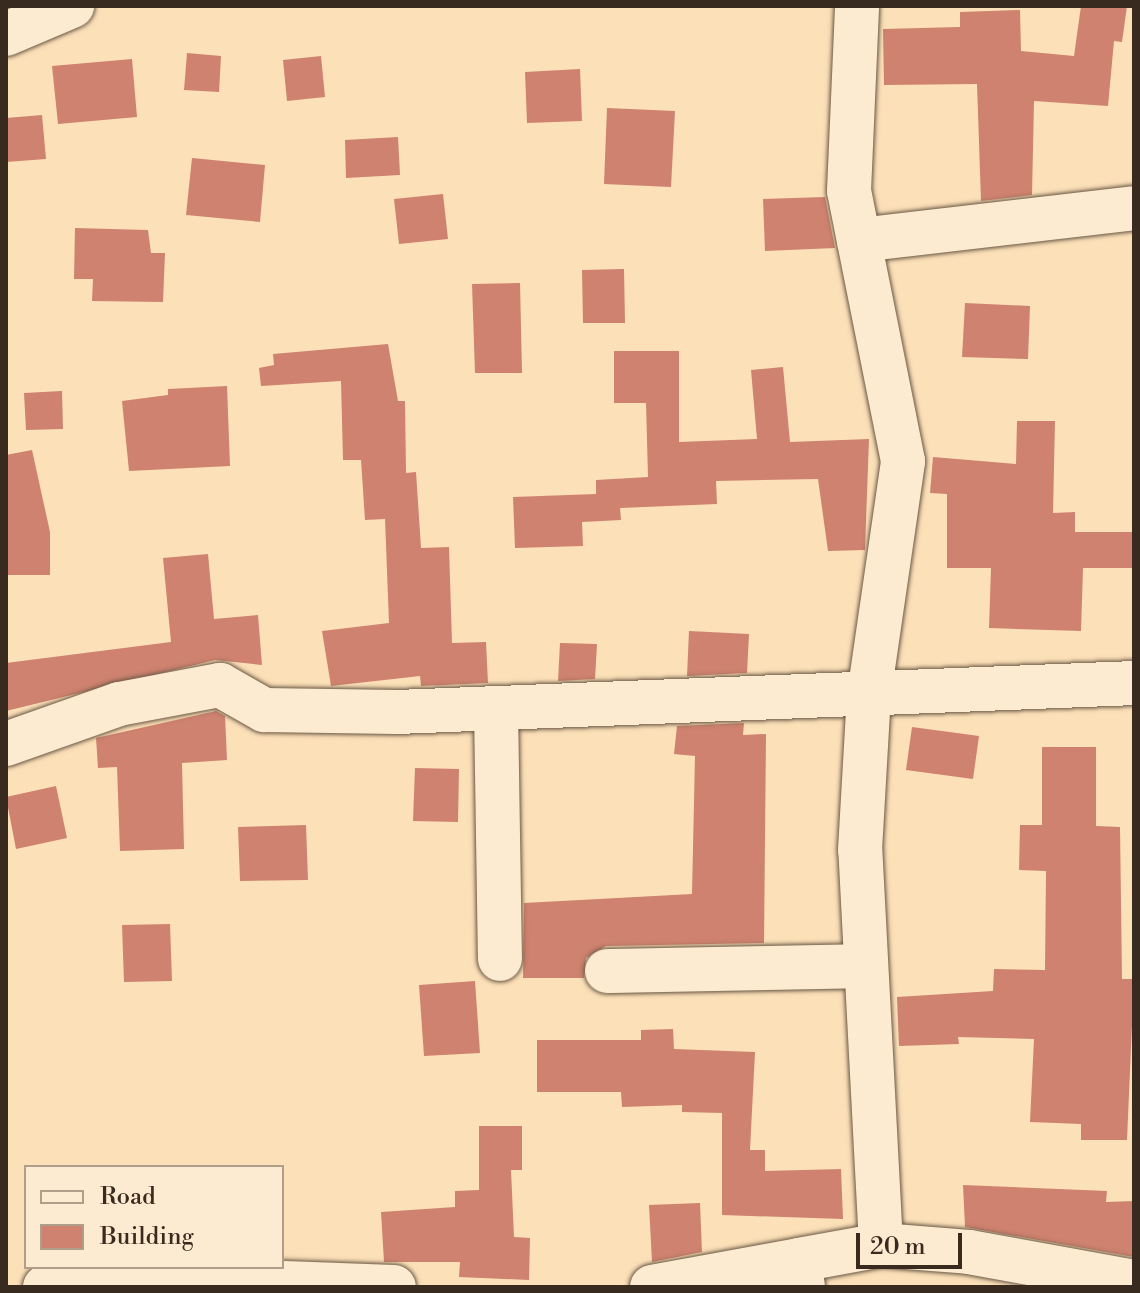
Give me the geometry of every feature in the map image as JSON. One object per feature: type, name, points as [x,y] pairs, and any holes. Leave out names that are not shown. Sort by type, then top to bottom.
[{"type":"street","points":[[6,34],[72,6]]},
{"type":"street","points":[[857,6],[849,191],[903,461],[869,695],[862,966],[881,1245]]},
{"type":"street","points":[[859,240],[1134,208]]},
{"type":"street","points":[[6,744],[119,704],[220,685],[245,702],[286,712],[496,708],[1134,683]]},
{"type":"street","points":[[496,708],[500,959]]},
{"type":"street","points":[[607,971],[862,966]]},
{"type":"street","points":[[652,1287],[801,1274],[881,1245],[969,1252],[1134,1282]]},
{"type":"street","points":[[45,1287],[203,1280],[393,1287]]},
{"type":"building","points":[[1081,6],[1127,6],[1122,42],[1114,41],[1108,106],[1034,101],[1032,195],[981,201],[977,84],[884,85],[883,29],[960,27],[960,12],[1020,10],[1021,51],[1074,56]]},
{"type":"building","points":[[187,53],[221,56],[219,92],[184,90]]},
{"type":"building","points":[[321,56],[325,97],[287,101],[283,60]]},
{"type":"building","points":[[132,59],[137,117],[58,124],[52,66]]},
{"type":"building","points":[[580,69],[582,121],[527,123],[525,72]]},
{"type":"building","points":[[607,108],[675,111],[671,187],[604,184]]},
{"type":"building","points":[[42,115],[46,159],[6,162],[6,118]]},
{"type":"building","points":[[398,137],[400,175],[346,178],[345,140]]},
{"type":"building","points":[[192,158],[265,165],[260,222],[186,215]]},
{"type":"building","points":[[443,194],[448,239],[399,244],[394,199]]},
{"type":"building","points":[[825,197],[835,248],[765,251],[763,199]]},
{"type":"building","points":[[75,228],[148,230],[151,253],[165,253],[163,302],[92,301],[93,279],[74,279]]},
{"type":"building","points":[[624,269],[625,323],[583,323],[582,270]]},
{"type":"building","points":[[520,283],[522,373],[475,373],[472,284]]},
{"type":"building","points":[[965,303],[1030,306],[1028,359],[962,357]]},
{"type":"building","points":[[388,344],[398,401],[405,401],[406,473],[416,472],[421,548],[449,547],[452,643],[486,642],[488,683],[421,686],[420,676],[331,686],[322,631],[389,623],[385,519],[365,520],[361,460],[343,460],[341,381],[261,386],[259,368],[274,365],[273,354]]},
{"type":"building","points":[[614,351],[679,351],[679,442],[757,439],[751,370],[783,367],[790,442],[869,439],[865,550],[828,551],[818,479],[716,481],[717,504],[620,508],[621,520],[582,522],[583,546],[515,548],[513,497],[596,494],[596,480],[648,477],[646,403],[614,403]]},
{"type":"building","points":[[227,386],[230,466],[129,471],[122,401],[168,395],[168,389]]},
{"type":"building","points":[[62,391],[63,429],[26,430],[24,393]]},
{"type":"building","points":[[1017,421],[1055,421],[1053,513],[1075,512],[1075,532],[1134,532],[1134,568],[1083,568],[1081,631],[989,628],[991,568],[947,568],[947,494],[930,493],[933,457],[1016,464]]},
{"type":"building","points":[[32,450],[50,532],[50,575],[6,575],[6,455]]},
{"type":"building","points":[[208,554],[214,619],[258,615],[262,665],[215,660],[6,711],[6,663],[171,642],[163,558]]},
{"type":"building","points":[[689,631],[749,634],[747,673],[687,676]]},
{"type":"building","points":[[560,643],[597,644],[595,679],[558,681]]},
{"type":"building","points":[[216,711],[225,716],[227,760],[182,763],[184,849],[120,851],[117,767],[98,768],[96,738]]},
{"type":"building","points":[[744,723],[743,735],[766,734],[764,943],[606,946],[586,958],[584,978],[523,978],[524,903],[692,894],[695,756],[674,754],[677,726]]},
{"type":"building","points":[[912,727],[979,736],[973,779],[906,770]]},
{"type":"building","points":[[1042,747],[1096,747],[1096,826],[1120,827],[1122,979],[1134,979],[1127,1140],[1081,1140],[1081,1124],[1030,1122],[1034,1039],[958,1037],[959,1044],[899,1046],[897,997],[993,991],[994,969],[1045,970],[1046,871],[1019,870],[1020,825],[1042,825]]},
{"type":"building","points":[[415,768],[459,769],[458,822],[413,821]]},
{"type":"building","points":[[56,786],[67,838],[16,849],[6,797]]},
{"type":"building","points":[[306,825],[308,880],[240,881],[238,827]]},
{"type":"building","points":[[170,924],[172,981],[124,982],[122,925]]},
{"type":"building","points":[[475,981],[480,1053],[424,1056],[419,985]]},
{"type":"building","points":[[673,1029],[674,1049],[755,1052],[750,1150],[765,1150],[765,1171],[841,1169],[843,1219],[722,1215],[722,1113],[682,1112],[682,1105],[622,1107],[621,1092],[537,1092],[537,1040],[641,1040],[641,1030]]},
{"type":"building","points":[[479,1126],[522,1126],[522,1170],[511,1170],[514,1237],[530,1238],[529,1280],[459,1277],[460,1262],[384,1262],[381,1212],[455,1207],[455,1191],[479,1190]]},
{"type":"building","points":[[963,1185],[1107,1191],[1106,1202],[1134,1201],[1134,1257],[965,1227]]},
{"type":"building","points":[[700,1203],[702,1252],[652,1262],[649,1205]]}]
